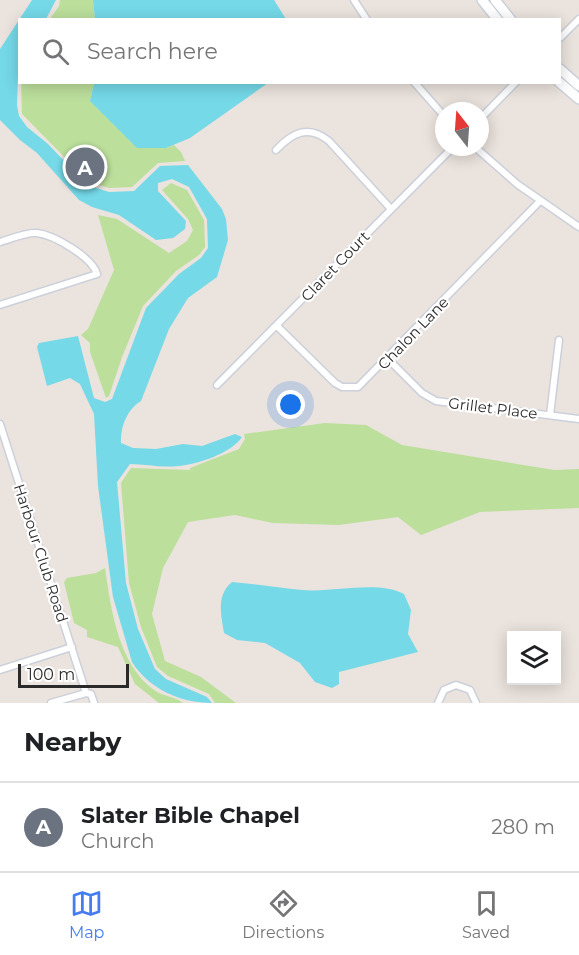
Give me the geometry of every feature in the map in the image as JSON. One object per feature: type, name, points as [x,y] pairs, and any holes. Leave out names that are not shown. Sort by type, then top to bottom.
[{"type":"street","points":[[354,0],[367,18]]},
{"type":"street","points":[[482,0],[496,18]]},
{"type":"street","points":[[495,0],[509,18]]},
{"type":"street","points":[[561,37],[579,19]]},
{"type":"street","points":[[561,70],[579,86]]},
{"type":"street","points":[[416,84],[435,106]]},
{"type":"street","points":[[489,110],[514,84]]},
{"type":"street","points":[[561,84],[579,99]]},
{"type":"street","points":[[276,150],[296,133],[308,131],[319,134],[329,141],[391,209]]},
{"type":"street","name":"Claret Court","points":[[217,385],[444,156]]},
{"type":"street","points":[[486,156],[540,201],[579,227]]},
{"type":"street","name":"Chalon Lane","points":[[277,326],[342,387],[358,387],[540,201]]},
{"type":"street","points":[[0,242],[29,234],[45,236],[84,255],[94,265],[97,274],[0,305]]},
{"type":"street","points":[[550,415],[559,340]]},
{"type":"street","name":"Grillet Place","points":[[387,358],[422,393],[436,401],[579,419]]},
{"type":"street","name":"Harbour Club Road","points":[[0,424],[86,693]]},
{"type":"street","points":[[0,670],[72,647]]},
{"type":"street","points":[[438,703],[444,690],[456,685],[470,690],[476,703]]},
{"type":"street","points":[[51,703],[86,693],[91,694],[94,703]]},
{"type":"green space","points":[[60,0],[93,0],[95,18],[51,18],[59,6]]},
{"type":"green space","points":[[21,84],[94,84],[90,101],[166,148],[174,145],[181,152],[185,161],[158,163],[132,187],[109,188],[89,182],[22,114]]},
{"type":"green space","points":[[171,183],[187,190],[204,220],[205,247],[199,255],[176,271],[143,306],[109,396],[106,398],[90,352],[90,343],[81,335],[88,329],[114,270],[98,215],[117,219],[169,253],[187,241],[193,230],[188,219],[162,190]]},
{"type":"green space","points":[[325,423],[366,425],[402,445],[554,470],[579,469],[579,508],[480,512],[421,535],[398,517],[339,525],[273,523],[235,515],[188,522],[163,568],[152,614],[165,661],[201,677],[236,703],[215,703],[209,694],[168,676],[157,667],[141,627],[129,583],[121,483],[131,468],[190,470],[190,468],[239,449],[245,439],[244,434]]},
{"type":"green space","points":[[105,568],[118,635],[132,666],[154,690],[183,703],[159,703],[135,684],[118,647],[87,637],[87,630],[74,623],[64,582],[67,578],[96,573]]},
{"type":"water","points":[[32,0],[56,0],[47,18],[20,18]]},
{"type":"water","points":[[93,0],[274,0],[285,18],[95,18]]},
{"type":"water","points":[[18,21],[17,105],[19,116],[27,127],[48,144],[87,185],[109,192],[134,191],[160,166],[188,165],[222,209],[226,219],[228,240],[217,277],[188,298],[169,329],[141,401],[125,419],[121,443],[133,448],[156,449],[183,444],[202,446],[235,434],[242,437],[222,453],[186,465],[130,464],[117,482],[126,583],[138,629],[155,669],[166,679],[207,697],[212,703],[189,700],[167,693],[147,680],[132,662],[113,597],[98,486],[94,414],[80,384],[70,378],[47,386],[37,347],[39,343],[78,336],[94,398],[105,402],[112,399],[146,308],[179,274],[201,258],[208,248],[207,219],[189,187],[172,179],[158,183],[158,191],[186,221],[185,229],[173,238],[156,240],[119,215],[92,207],[79,200],[37,153],[0,120],[0,49]]},
{"type":"water","points":[[94,84],[267,84],[190,138],[166,148],[137,148],[90,101]]},
{"type":"water","points":[[232,582],[302,590],[368,587],[393,590],[404,594],[411,610],[408,634],[418,652],[339,672],[339,684],[332,688],[315,682],[300,663],[265,643],[237,640],[224,633],[222,599]]},
{"type":"place","name":"Slater Bible Chapel","points":[[85,167]]}]
